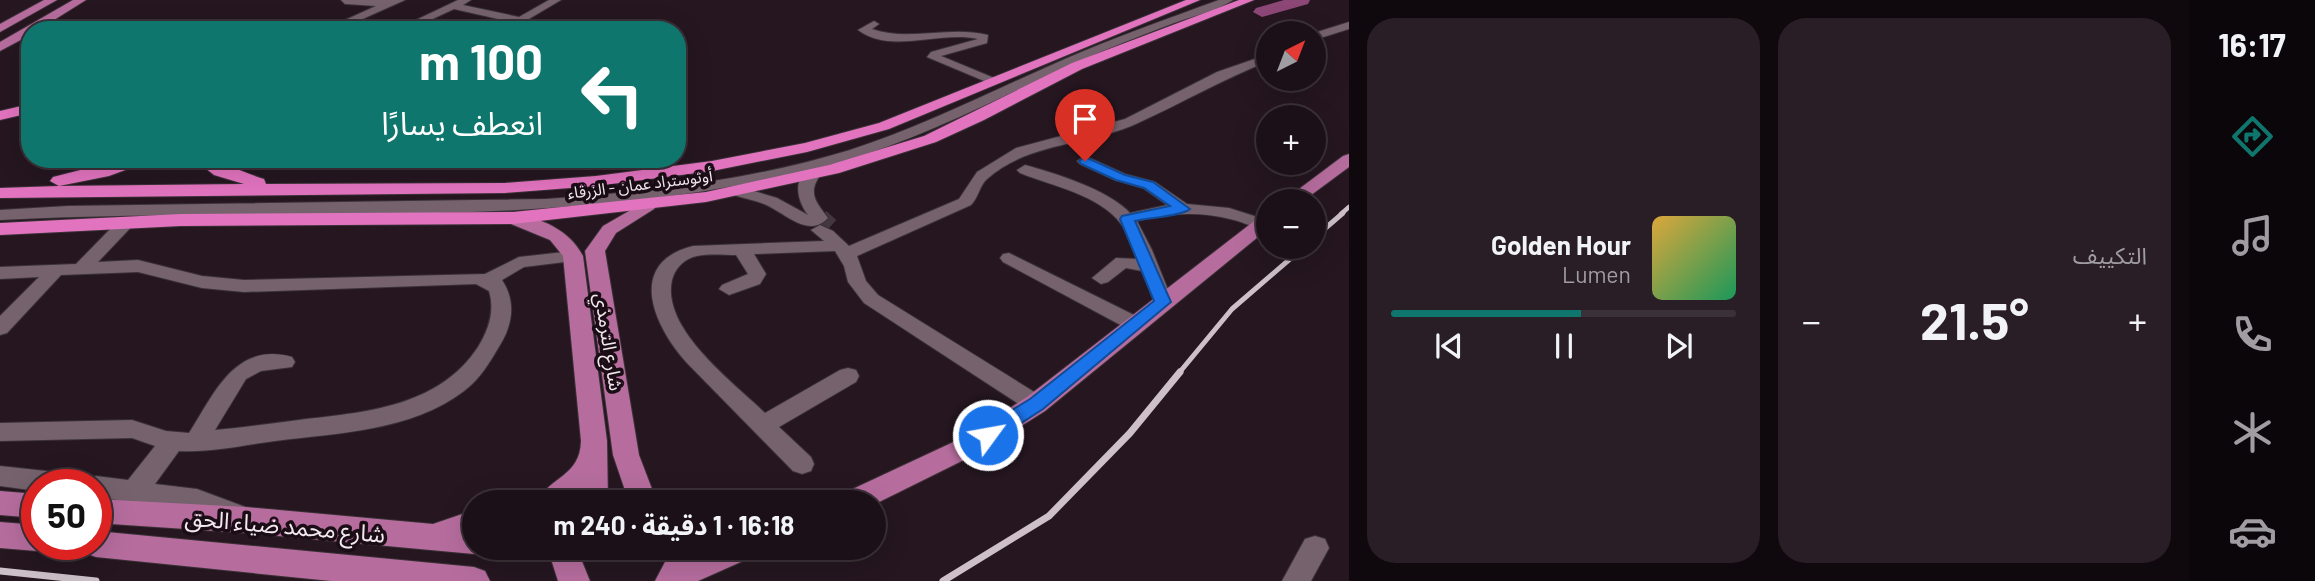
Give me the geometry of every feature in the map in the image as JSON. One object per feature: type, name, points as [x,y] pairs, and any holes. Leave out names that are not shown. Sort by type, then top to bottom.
[{"type":"highway","name":"أوتوستراد عمان - الزرقاء","points":[[0,193],[505,188],[596,181],[688,169],[787,152],[862,133],[1195,0]]},
{"type":"highway","name":"أوتوستراد عمان - الزرقاء","points":[[0,229],[127,222],[513,218],[648,205],[737,191],[813,174],[930,139],[1077,66],[1249,0]]},
{"type":"highway","points":[[0,108],[21,106]]},
{"type":"highway","points":[[0,116],[21,108]]},
{"type":"highway","points":[[0,193],[115,168]]},
{"type":"highway","points":[[216,168],[276,189]]},
{"type":"main road","points":[[0,29],[52,0]]},
{"type":"main road","points":[[30,21],[67,0]]},
{"type":"main road","points":[[44,21],[80,0]]},
{"type":"main road","points":[[58,21],[93,0]]},
{"type":"main road","points":[[0,38],[21,26]]},
{"type":"main road","points":[[0,47],[21,35]]},
{"type":"main road","points":[[0,61],[21,45]]},
{"type":"main road","points":[[1308,189],[1349,159]]},
{"type":"main road","name":"شارع الترمذي","points":[[639,490],[626,455],[595,251],[598,241],[606,233],[648,205]]},
{"type":"main road","points":[[513,218],[557,236],[568,245],[573,256]]},
{"type":"main road","points":[[877,490],[971,445],[1037,404],[1256,228]]},
{"type":"main road","name":"شارع الترمذي","points":[[573,256],[595,457],[594,490]]},
{"type":"main road","points":[[567,490],[577,482],[595,457]]},
{"type":"main road","points":[[0,503],[21,505]]},
{"type":"main road","name":"شارع محمد ضياء الحق","points":[[116,505],[462,540]]},
{"type":"main road","points":[[429,538],[462,527]]},
{"type":"main road","points":[[0,535],[21,537]]},
{"type":"main road","name":"شارع محمد ضياء الحق","points":[[112,546],[474,581]]},
{"type":"main road","points":[[566,560],[573,581]]},
{"type":"main road","points":[[676,568],[702,560]]},
{"type":"street","points":[[420,21],[466,0]]},
{"type":"street","points":[[453,6],[521,21],[556,0]]},
{"type":"street","points":[[0,206],[77,203],[494,203],[591,198],[709,183],[793,166],[880,141],[1099,45],[1222,0]]},
{"type":"street","points":[[0,215],[131,209],[547,204],[633,197],[720,184],[825,161],[911,133],[1091,52],[1228,0]]},
{"type":"street","points":[[345,1],[395,2]]},
{"type":"street","points":[[349,21],[395,2]]},
{"type":"street","points":[[329,17],[334,21]]},
{"type":"street","points":[[874,24],[863,30],[889,37],[970,34],[985,37],[982,41],[935,54],[933,57],[993,80]]},
{"type":"street","points":[[1326,33],[1349,24]]},
{"type":"street","points":[[802,464],[681,342],[667,320],[661,298],[666,268],[678,255],[701,250],[741,248],[828,233],[965,202],[982,175],[1021,151],[1130,122],[1221,75],[1256,62]]},
{"type":"street","points":[[1085,161],[1120,177],[1149,185],[1183,209]]},
{"type":"street","points":[[1025,170],[1101,201],[1127,219],[1163,302]]},
{"type":"street","points":[[813,174],[806,184],[804,195],[809,206],[856,269],[860,288],[871,299],[1037,404]]},
{"type":"street","points":[[83,267],[127,222]]},
{"type":"street","points":[[729,289],[753,280],[757,274],[741,248]]},
{"type":"street","points":[[488,280],[520,262],[573,256]]},
{"type":"street","points":[[1009,258],[1135,324]]},
{"type":"street","points":[[1101,278],[1122,262],[1148,266]]},
{"type":"street","points":[[0,273],[138,265],[190,280],[229,285],[473,277],[488,280],[498,287],[502,299],[498,329],[488,351],[472,372],[433,401],[381,419],[185,441],[132,429],[0,432]]},
{"type":"street","points":[[0,328],[57,269]]},
{"type":"street","points":[[116,505],[185,441],[237,374],[257,364],[284,362]]},
{"type":"street","points":[[763,425],[848,376]]},
{"type":"street","points":[[0,476],[21,479]]},
{"type":"street","points":[[1296,581],[1315,548]]},
{"type":"lane","points":[[737,191],[771,201],[828,233]]},
{"type":"lane","points":[[1127,219],[1158,211],[1183,209],[1222,211],[1256,219]]},
{"type":"waterway","points":[[1262,12],[1302,0]]},
{"type":"tunnel","points":[[820,218],[830,227]]},
{"type":"railway","points":[[1341,214],[1349,207]]},
{"type":"railway","points":[[1326,228],[1343,213]]},
{"type":"railway","points":[[1179,373],[1232,309],[1290,259]]},
{"type":"railway","points":[[943,581],[1049,516],[1130,433],[1180,372]]},
{"type":"railway","points":[[0,571],[96,581]]},
{"type":"route","points":[[988,435],[1037,404],[1163,302],[1127,219],[1158,211],[1183,209],[1146,183],[1120,177],[1085,161]]}]
